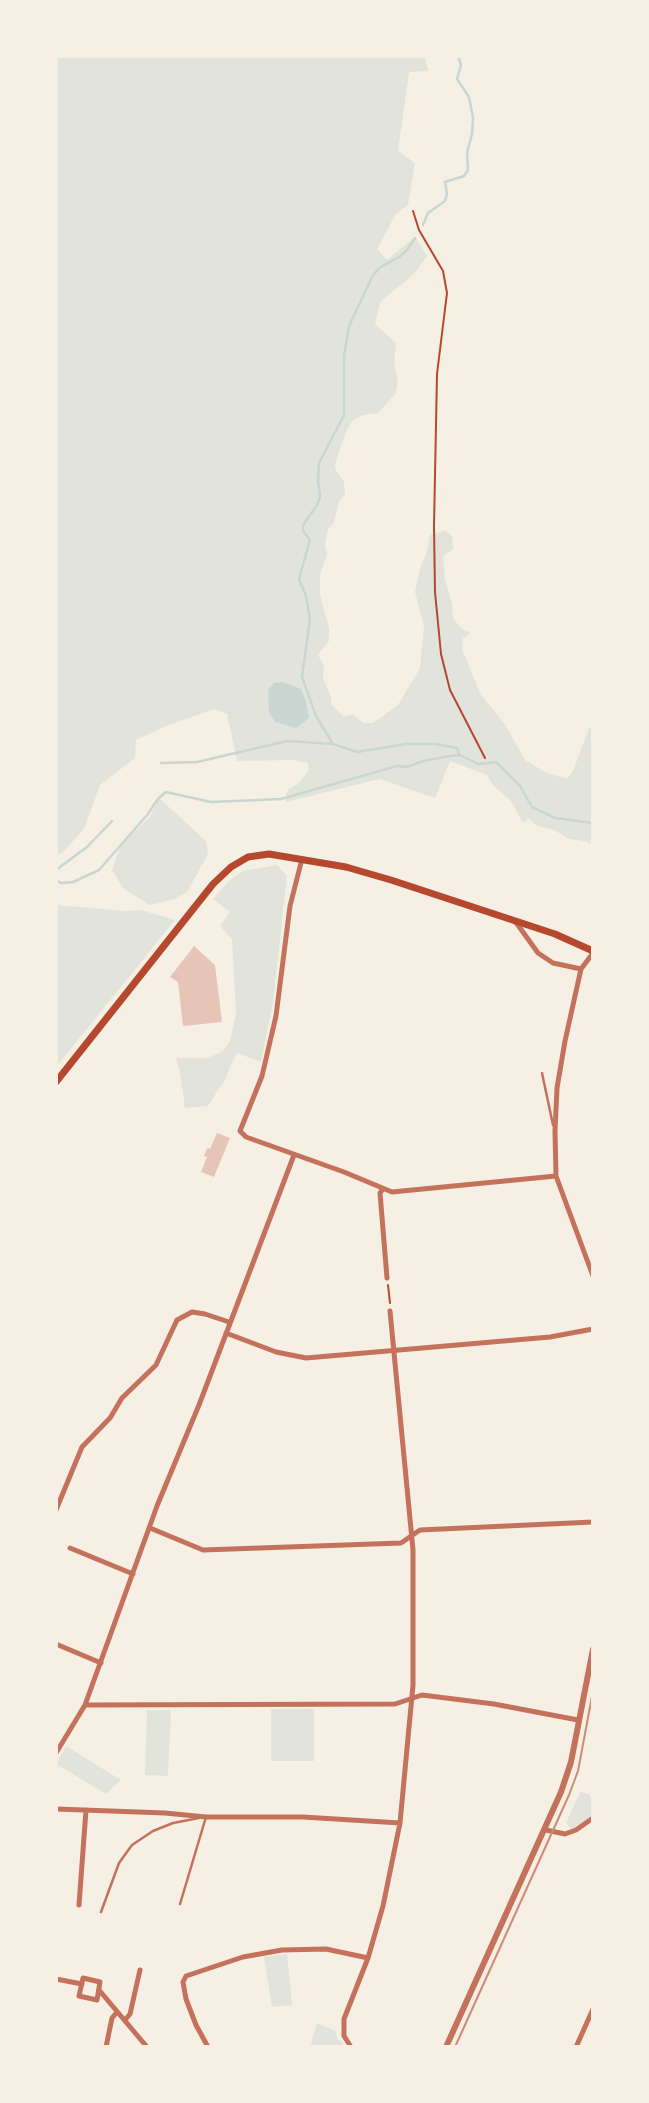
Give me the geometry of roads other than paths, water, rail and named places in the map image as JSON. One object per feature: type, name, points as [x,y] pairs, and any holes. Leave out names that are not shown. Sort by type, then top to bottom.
[{"type":"main road","points":[[56,1082],[222,876],[248,857],[269,854],[302,859],[391,880],[555,934],[593,952]]},
{"type":"street","points":[[302,859],[290,906],[276,1016],[262,1076],[240,1131],[246,1137],[392,1192],[556,1175]]},
{"type":"street","points":[[515,922],[538,953],[552,963],[581,969]]},
{"type":"street","points":[[593,952],[581,969],[557,1088],[555,1131],[556,1175],[593,1276]]},
{"type":"street","points":[[57,1750],[85,1704],[149,1528],[294,1155]]},
{"type":"street","points":[[383,1189],[380,1193],[387,1278]]},
{"type":"street","points":[[351,2047],[344,2036],[344,2019],[368,1958],[383,1906],[400,1823],[412,1699],[413,1550],[390,1311]]},
{"type":"street","points":[[56,1510],[82,1447],[110,1418],[122,1398],[156,1365],[177,1320],[188,1312],[197,1312],[229,1322]]},
{"type":"street","points":[[226,1333],[297,1357],[550,1337],[593,1329]]},
{"type":"street","points":[[149,1528],[203,1550],[401,1543],[419,1530],[593,1522]]},
{"type":"street","points":[[70,1548],[134,1574]]},
{"type":"street","points":[[56,1644],[101,1663]]},
{"type":"street","points":[[446,2047],[545,1830],[571,1762],[593,1654]]},
{"type":"street","points":[[85,1704],[395,1704],[422,1695],[578,1720]]},
{"type":"street","points":[[56,1809],[400,1823]]},
{"type":"street","points":[[79,1905],[86,1810]]},
{"type":"street","points":[[545,1830],[565,1834],[593,1818]]},
{"type":"street","points":[[208,2047],[186,1999],[183,1982],[186,1976],[243,1957],[282,1950],[326,1949],[368,1958]]},
{"type":"street","points":[[125,2020],[130,2014],[140,1969]]},
{"type":"street","points":[[83,1978],[100,1982],[97,2000],[79,1996],[82,1984],[83,1978]]},
{"type":"street","points":[[56,1979],[82,1984]]},
{"type":"street","points":[[99,1990],[147,2047]]},
{"type":"street","points":[[576,2047],[593,2009]]},
{"type":"street","points":[[106,2047],[112,2018],[117,2012]]},
{"type":"lane","points":[[542,1073],[555,1131]]},
{"type":"lane","points":[[101,1912],[119,1863],[132,1845],[173,1823],[206,1817],[180,1904]]},
{"type":"waterway","points":[[423,225],[428,213],[445,201],[445,182],[464,176],[468,170],[467,153],[473,118],[469,97],[457,79],[461,65],[458,56]]},
{"type":"waterway","points":[[333,744],[316,716],[302,677],[310,619],[306,596],[299,579],[310,540],[303,531],[303,525],[320,497],[319,463],[344,415],[344,356],[349,326],[372,277],[379,268],[407,250],[415,238]]},
{"type":"waterway","points":[[161,763],[197,762],[287,741],[333,744],[357,752],[406,744],[435,744],[457,748],[459,755]]},
{"type":"waterway","points":[[56,880],[61,883],[73,882],[99,870],[166,792],[211,802],[281,799],[397,766],[407,767],[450,756],[460,755],[478,764],[496,762],[520,786],[532,807],[555,818],[593,823]]},
{"type":"waterway","points":[[56,870],[87,847],[112,821]]},
{"type":"tram line","points":[[455,2047],[569,1795],[578,1771],[593,1691]]}]
